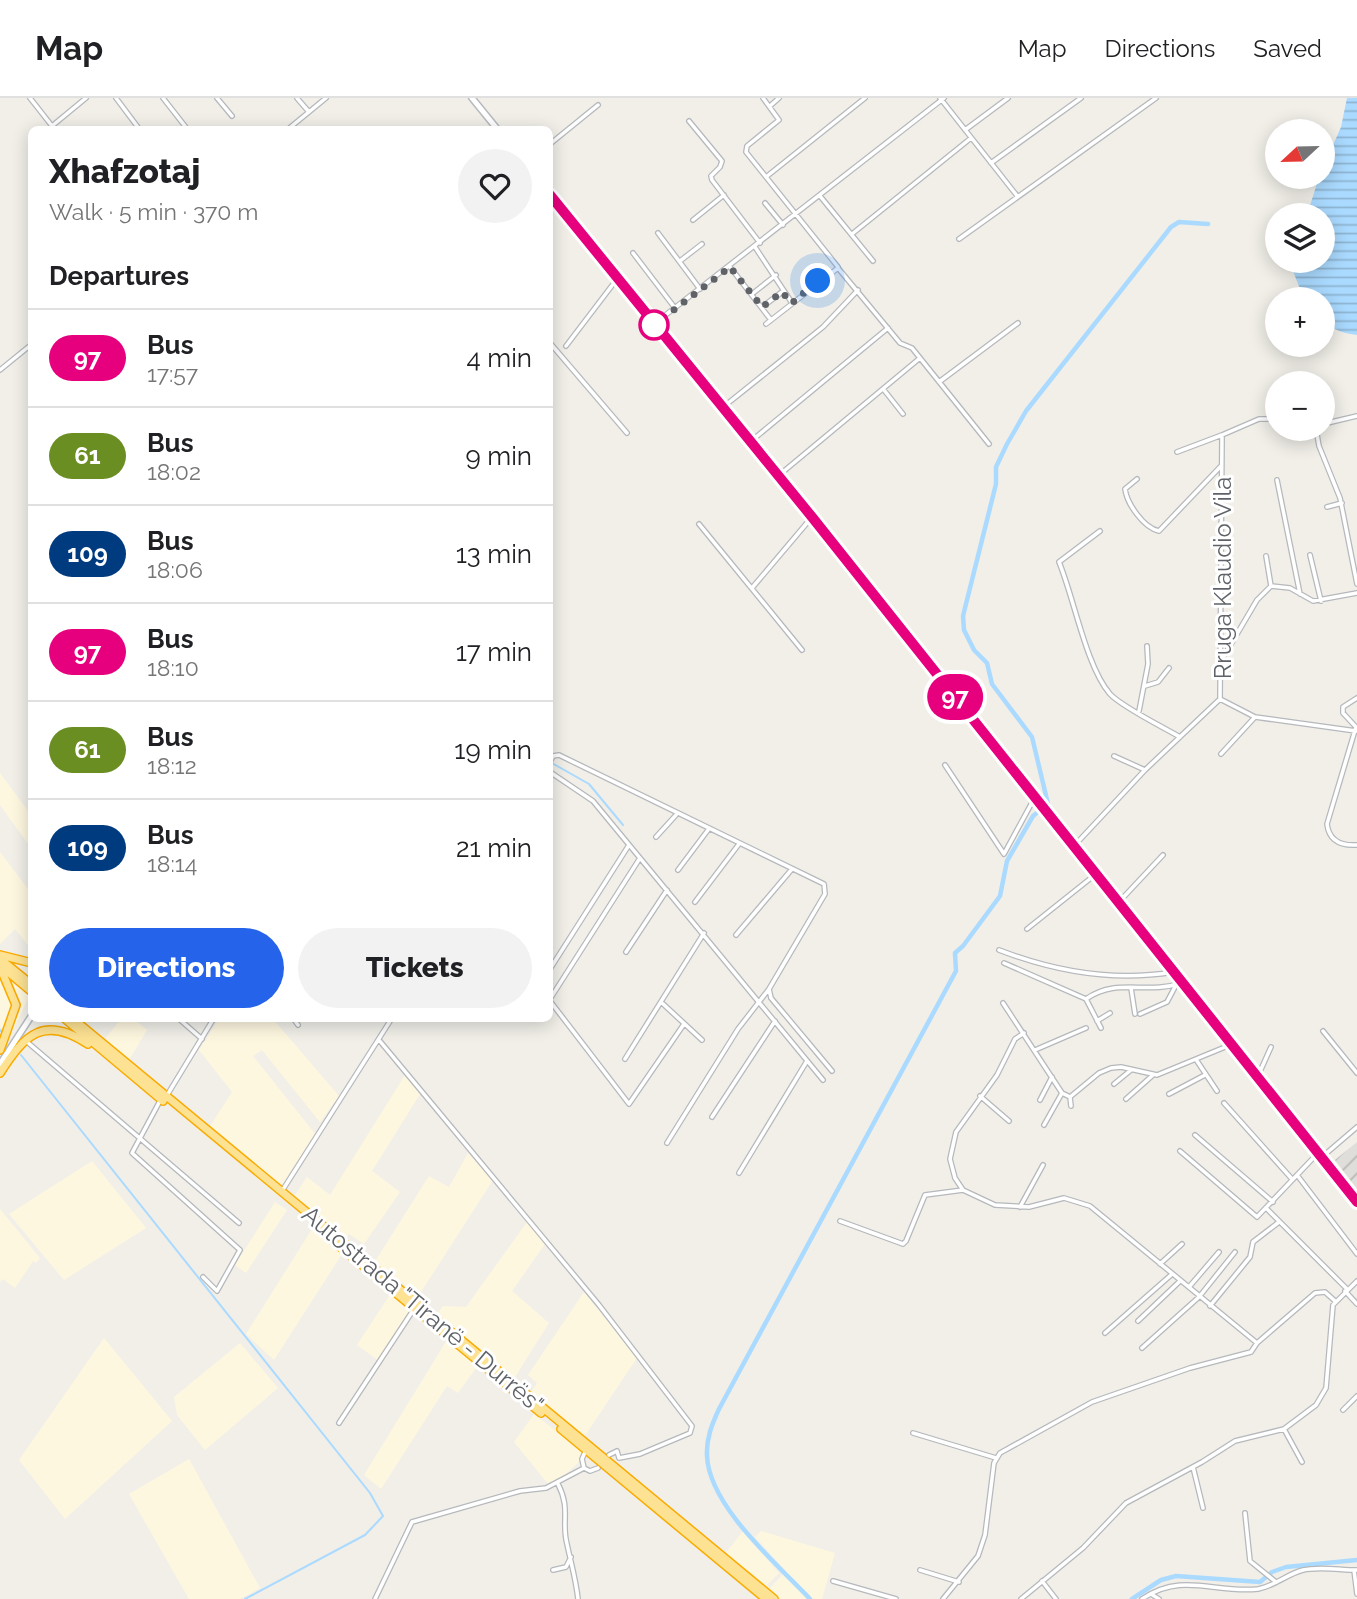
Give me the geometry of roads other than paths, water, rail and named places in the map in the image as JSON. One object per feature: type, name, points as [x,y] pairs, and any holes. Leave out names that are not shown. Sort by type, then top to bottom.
[{"type":"highway","points":[[0,957],[28,962]]},
{"type":"highway","points":[[0,957],[28,982]]},
{"type":"highway","points":[[0,966],[28,989]]},
{"type":"highway","points":[[0,966],[16,1005],[0,1051]]},
{"type":"highway","name":"Autostrada \"Tiranë - Durrës\"","points":[[69,1022],[282,1192],[774,1599]]},
{"type":"highway","name":"Autostrada \"Tiranë - Durrës\"","points":[[77,1022],[414,1309],[766,1599]]},
{"type":"highway","points":[[82,1022],[124,1062]]},
{"type":"highway","points":[[0,1073],[24,1039],[46,1030],[61,1029],[107,1055]]},
{"type":"main road","points":[[472,98],[495,126]]},
{"type":"main road","points":[[553,199],[812,517],[1357,1202]]},
{"type":"main road","points":[[0,1064],[28,1021]]},
{"type":"street","points":[[30,98],[52,126],[86,98]]},
{"type":"street","points":[[116,98],[137,126]]},
{"type":"street","points":[[163,98],[185,126]]},
{"type":"street","points":[[217,98],[232,116]]},
{"type":"street","points":[[298,98],[309,112]]},
{"type":"street","points":[[292,126],[326,98]]},
{"type":"street","points":[[763,98],[778,122],[745,149],[795,216],[900,343],[912,348],[989,444]]},
{"type":"street","points":[[769,106],[779,98]]},
{"type":"street","points":[[766,177],[865,98]]},
{"type":"street","points":[[965,130],[1008,98]]},
{"type":"street","points":[[991,163],[1081,98]]},
{"type":"street","points":[[959,239],[1156,98]]},
{"type":"street","points":[[654,324],[942,99],[1018,197]]},
{"type":"street","points":[[553,142],[598,105]]},
{"type":"street","points":[[690,121],[722,161],[711,178],[760,243]]},
{"type":"street","points":[[852,234],[971,138]]},
{"type":"street","points":[[693,220],[724,195]]},
{"type":"street","points":[[820,196],[873,261]]},
{"type":"street","points":[[765,204],[783,225]]},
{"type":"street","points":[[658,233],[700,289]]},
{"type":"street","points":[[680,261],[702,244]]},
{"type":"street","points":[[755,247],[776,275],[782,292],[792,303]]},
{"type":"street","points":[[633,253],[675,308]]},
{"type":"street","points":[[730,267],[771,320]]},
{"type":"street","points":[[766,324],[838,268]]},
{"type":"street","points":[[752,294],[776,275]]},
{"type":"street","points":[[566,346],[617,279]]},
{"type":"street","points":[[722,408],[823,327],[858,290]]},
{"type":"street","points":[[762,307],[782,292]]},
{"type":"street","points":[[939,383],[1018,323]]},
{"type":"street","points":[[750,442],[888,328]]},
{"type":"street","points":[[553,346],[627,433]]},
{"type":"street","points":[[0,370],[28,347]]},
{"type":"street","points":[[778,476],[920,358]]},
{"type":"street","points":[[884,390],[903,414]]},
{"type":"street","points":[[1335,421],[1357,416]]},
{"type":"street","points":[[1177,452],[1259,419],[1265,419]]},
{"type":"street","name":"Rruga Klaudio Vila","points":[[1074,846],[1145,770],[1220,699],[1223,658],[1222,435]]},
{"type":"street","points":[[1320,441],[1342,503],[1357,583]]},
{"type":"street","points":[[1137,479],[1125,489],[1128,500],[1150,527],[1159,531],[1222,465]]},
{"type":"street","points":[[1277,480],[1300,594]]},
{"type":"street","points":[[1326,507],[1342,503]]},
{"type":"street","points":[[752,588],[812,517]]},
{"type":"street","points":[[699,524],[802,650]]},
{"type":"street","points":[[1100,531],[1059,562],[1079,616],[1086,645],[1113,696],[1180,737]]},
{"type":"street","points":[[1310,555],[1321,601]]},
{"type":"street","points":[[1266,556],[1272,586]]},
{"type":"street","points":[[1223,658],[1257,600],[1272,586],[1280,585],[1313,601],[1357,593]]},
{"type":"street","points":[[1139,711],[1145,686],[1147,646]]},
{"type":"street","points":[[1145,686],[1158,682],[1169,668]]},
{"type":"street","points":[[1357,698],[1342,710],[1355,724],[1356,731],[1347,748],[1326,824],[1327,831],[1336,841],[1342,845],[1357,845]]},
{"type":"street","points":[[1220,699],[1255,717],[1356,731]]},
{"type":"street","points":[[1221,754],[1255,717]]},
{"type":"street","points":[[553,759],[559,755],[824,884],[825,894],[769,989],[758,1000],[667,1143]]},
{"type":"street","points":[[1114,756],[1145,770]]},
{"type":"street","points":[[945,765],[1004,854],[1037,800]]},
{"type":"street","points":[[553,774],[593,801],[668,889],[822,1080]]},
{"type":"street","points":[[656,837],[676,814]]},
{"type":"street","points":[[678,870],[708,829]]},
{"type":"street","points":[[695,902],[739,844]]},
{"type":"street","points":[[553,964],[629,845]]},
{"type":"street","points":[[1119,902],[1163,855]]},
{"type":"street","points":[[553,995],[640,858]]},
{"type":"street","points":[[736,935],[792,869]]},
{"type":"street","points":[[1027,929],[1096,874]]},
{"type":"street","points":[[626,952],[668,889]]},
{"type":"street","points":[[625,1059],[704,933]]},
{"type":"street","points":[[999,950],[1026,960],[1082,973],[1129,976],[1175,972]]},
{"type":"street","points":[[1004,963],[1086,999],[1101,1028]]},
{"type":"street","points":[[1086,999],[1102,988],[1176,985],[1183,982]]},
{"type":"street","points":[[1131,988],[1137,1014],[1167,1002],[1176,985]]},
{"type":"street","points":[[769,989],[771,998],[832,1071]]},
{"type":"street","points":[[661,1002],[702,1040]]},
{"type":"street","points":[[1003,1003],[1062,1093],[1070,1097]]},
{"type":"street","points":[[553,1004],[629,1104],[684,1024]]},
{"type":"street","points":[[1097,1021],[1110,1013]]},
{"type":"street","points":[[712,1117],[775,1021]]},
{"type":"street","points":[[183,1022],[202,1039]]},
{"type":"street","points":[[203,1277],[217,1291],[240,1250],[133,1156],[132,1148],[212,1022]]},
{"type":"street","points":[[282,1192],[390,1022]]},
{"type":"street","points":[[1035,1050],[1086,1028]]},
{"type":"street","points":[[1323,1031],[1357,1073]]},
{"type":"street","points":[[963,1190],[951,1166],[951,1143],[980,1096],[997,1075],[1015,1040],[1024,1033]]},
{"type":"street","points":[[24,1039],[239,1223]]},
{"type":"street","points":[[379,1040],[599,1305],[692,1426],[690,1433],[666,1444],[619,1458],[614,1467]]},
{"type":"street","points":[[1126,1099],[1153,1075],[1196,1061],[1232,1044]]},
{"type":"street","points":[[1258,1076],[1271,1047]]},
{"type":"street","points":[[739,1173],[807,1061]]},
{"type":"street","points":[[1196,1061],[1217,1091]]},
{"type":"street","points":[[1070,1097],[1105,1070],[1121,1067],[1153,1075]]},
{"type":"street","points":[[1114,1084],[1132,1069]]},
{"type":"street","points":[[1169,1094],[1205,1075]]},
{"type":"street","points":[[1040,1100],[1052,1077]]},
{"type":"street","points":[[1044,1125],[1062,1093]]},
{"type":"street","points":[[980,1096],[1009,1121]]},
{"type":"street","points":[[1070,1097],[1071,1106]]},
{"type":"street","points":[[1224,1103],[1292,1179]]},
{"type":"street","points":[[1180,1151],[1256,1216],[1267,1209],[1297,1174],[1357,1127]]},
{"type":"street","points":[[1195,1135],[1273,1202]]},
{"type":"street","points":[[1020,1207],[1043,1165]]},
{"type":"street","points":[[1297,1174],[1357,1254]]},
{"type":"street","points":[[840,1221],[903,1244],[925,1195],[963,1190],[995,1205],[1020,1207],[1045,1205],[1063,1198],[1090,1206],[1257,1343]]},
{"type":"street","points":[[1267,1209],[1357,1304]]},
{"type":"street","points":[[1210,1306],[1250,1257],[1253,1242],[1279,1222]]},
{"type":"street","points":[[1160,1264],[1182,1244]]},
{"type":"street","points":[[1188,1288],[1219,1252]]},
{"type":"street","points":[[1142,1348],[1199,1297],[1235,1252]]},
{"type":"street","points":[[1105,1333],[1172,1274]]},
{"type":"street","points":[[1021,1599],[1083,1548],[1125,1503],[1235,1441],[1284,1429],[1301,1419],[1324,1394],[1335,1301],[1357,1281]]},
{"type":"street","points":[[1138,1321],[1180,1282]]},
{"type":"street","points":[[943,1599],[978,1556],[985,1535],[996,1458],[1006,1448],[1092,1402],[1190,1368],[1251,1352],[1257,1343],[1315,1293],[1325,1292],[1335,1301]]},
{"type":"street","points":[[339,1423],[414,1309]]},
{"type":"street","points":[[1343,1410],[1357,1396]]},
{"type":"street","points":[[1284,1429],[1302,1462]]},
{"type":"street","points":[[913,1433],[996,1458]]},
{"type":"street","points":[[584,1468],[582,1459],[586,1450]]},
{"type":"street","points":[[608,1455],[617,1451],[619,1458]]},
{"type":"street","points":[[1193,1467],[1203,1507]]},
{"type":"street","points":[[584,1468],[590,1471],[598,1468]]},
{"type":"street","points":[[375,1599],[412,1522],[520,1491],[558,1484],[584,1468]]},
{"type":"street","points":[[558,1484],[565,1500],[566,1539],[572,1557],[578,1599]]},
{"type":"street","points":[[1245,1513],[1250,1561],[1276,1583]]},
{"type":"street","points":[[553,1570],[563,1569],[572,1557]]},
{"type":"street","points":[[920,1570],[959,1582]]},
{"type":"street","points":[[1142,1599],[1186,1583],[1251,1589],[1276,1583],[1302,1570],[1356,1570],[1357,1594]]},
{"type":"street","points":[[833,1581],[896,1599]]},
{"type":"street","points":[[1042,1581],[1056,1599]]},
{"type":"street","points":[[1151,1594],[1159,1599]]},
{"type":"water","points":[[1347,98],[1357,98],[1357,335],[1335,329],[1335,287],[1299,287],[1294,273],[1335,273],[1335,203],[1311,203],[1315,189],[1335,189],[1335,141]]},
{"type":"waterway","points":[[810,1599],[763,1552],[719,1495],[707,1456],[710,1432],[719,1409],[956,971],[955,953],[1000,896],[1007,861],[1033,816],[1048,804],[1032,737],[992,684],[987,663],[974,650],[964,630],[963,616],[996,484],[996,467],[1026,411],[1171,227],[1179,222],[1208,224]]},
{"type":"waterway","points":[[553,764],[589,784],[623,825]]},
{"type":"waterway","points":[[21,1055],[370,1493],[383,1516],[365,1535],[245,1599]]},
{"type":"waterway","points":[[1132,1599],[1161,1580],[1176,1576],[1260,1582],[1272,1572],[1286,1567],[1357,1560]]}]
